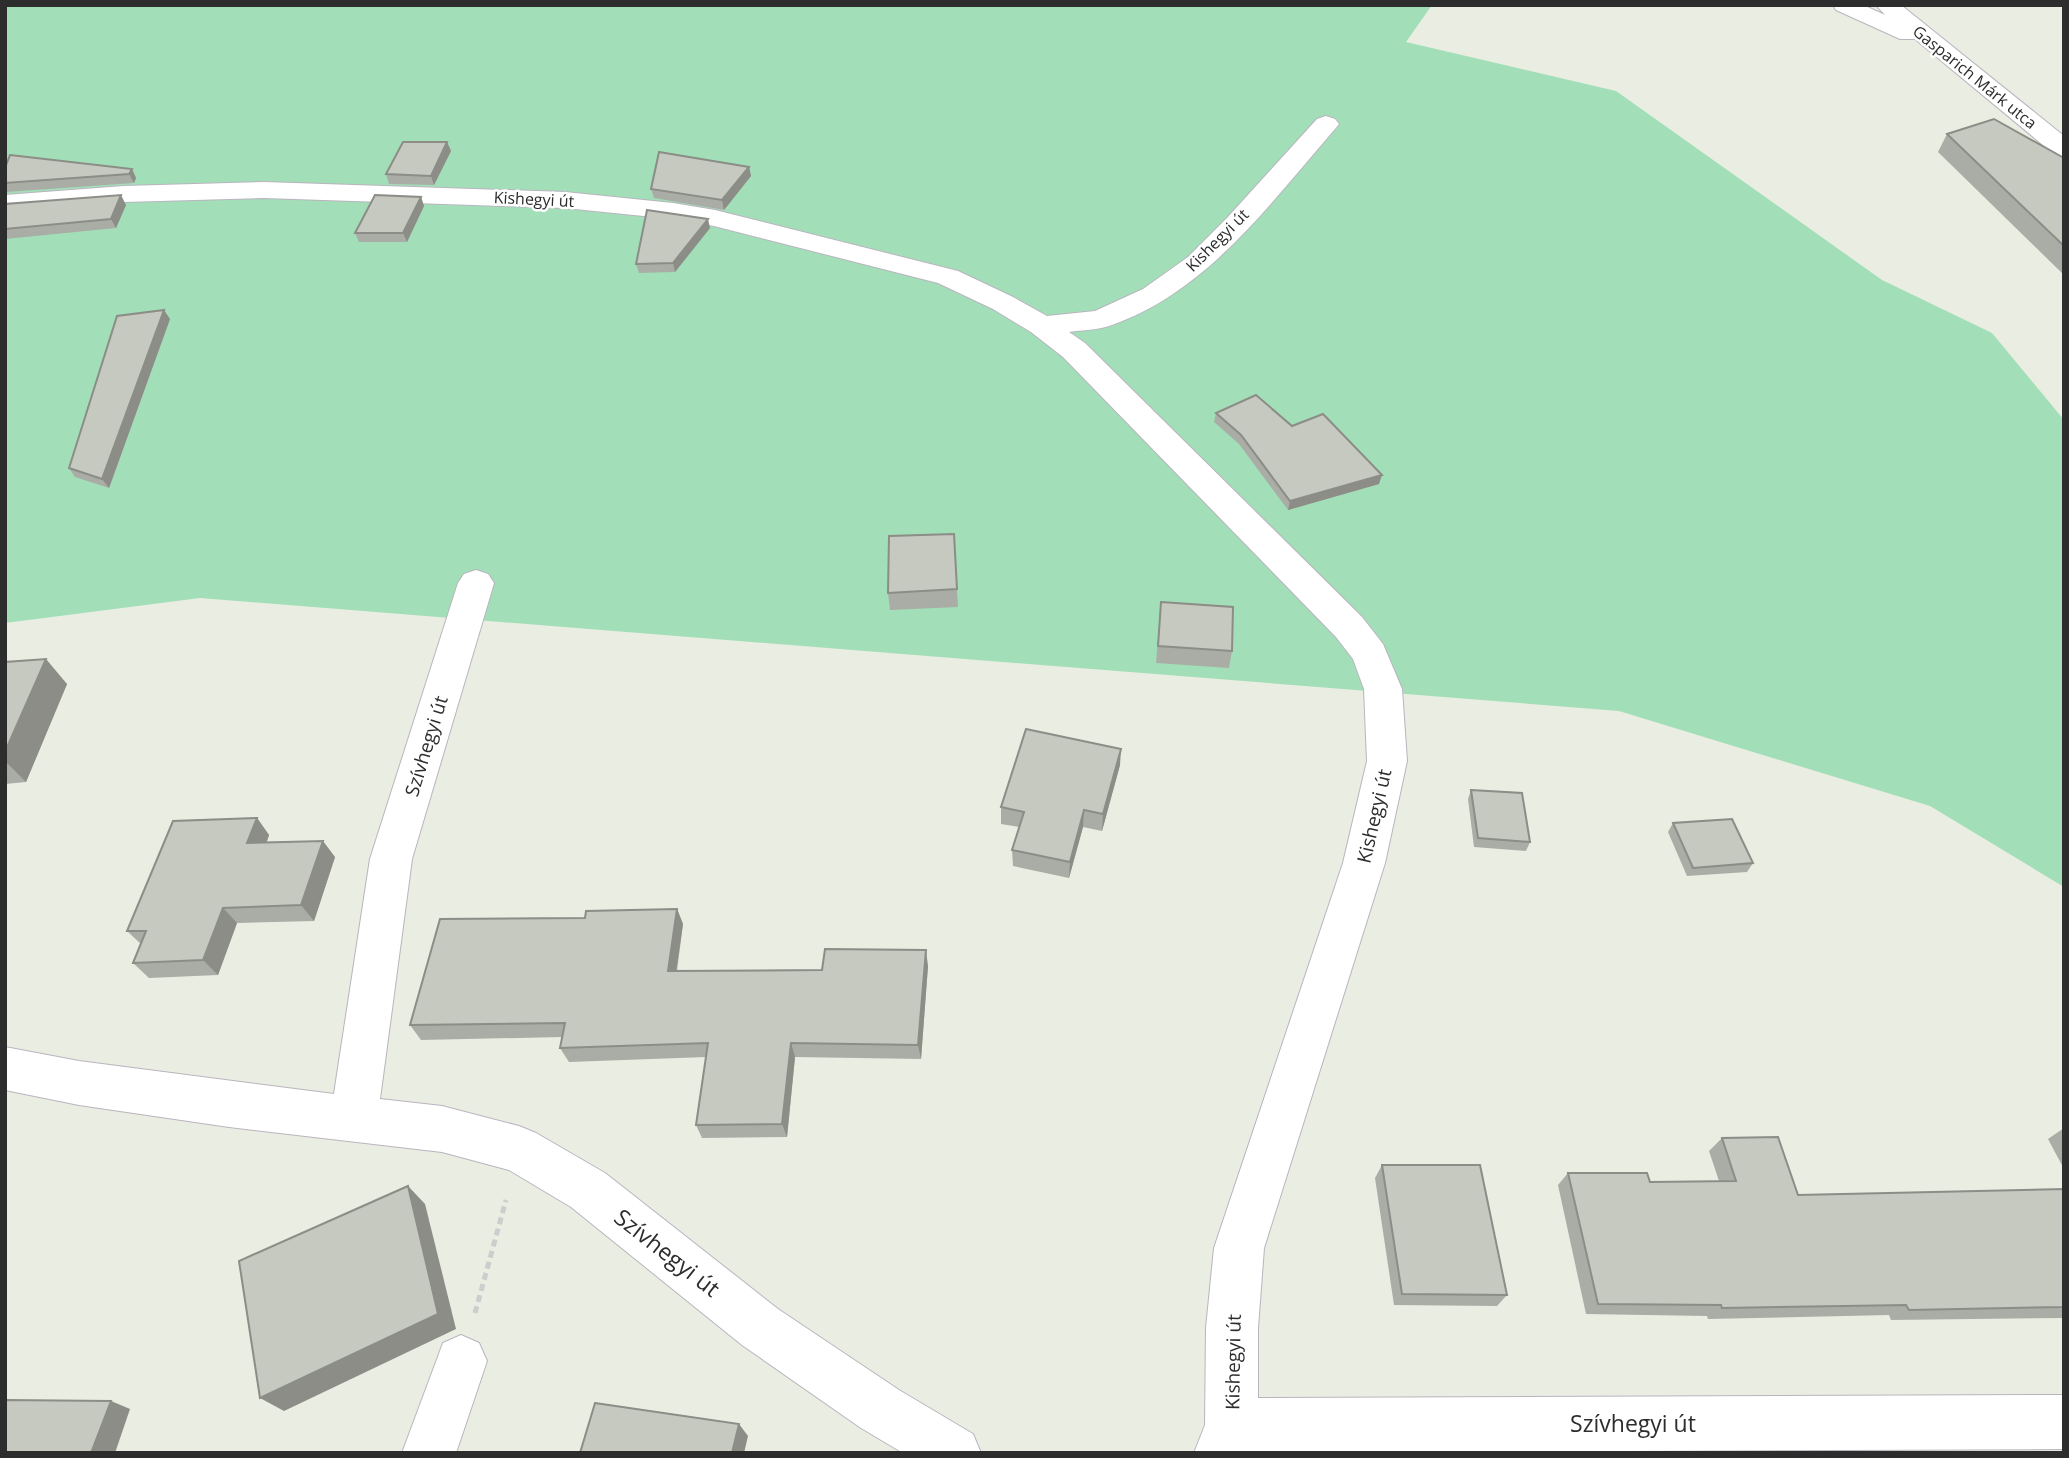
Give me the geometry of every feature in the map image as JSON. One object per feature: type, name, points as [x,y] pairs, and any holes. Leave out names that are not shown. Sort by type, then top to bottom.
[{"type":"street","points":[[1844,5],[1938,48]]},
{"type":"street","name":"Gasparich Márk utca","points":[[1887,5],[2064,149]]},
{"type":"street","name":"Kishegyi út","points":[[1042,326],[1101,319],[1164,287],[1198,263],[1237,224],[1326,124]]},
{"type":"street","name":"Kishegyi út","points":[[5,203],[137,193],[264,190],[565,200],[715,218],[947,277],[1003,303],[1042,326],[1074,350],[1349,627],[1370,654],[1383,690],[1387,761],[1364,863],[1239,1248],[1227,1439]]},
{"type":"street","name":"Szívhegyi út","points":[[354,1118],[391,859],[477,583]]},
{"type":"street","name":"Szívhegyi út","points":[[5,1068],[79,1083],[229,1105],[442,1129],[519,1149],[588,1190],[760,1327],[880,1409],[954,1453]]},
{"type":"street","points":[[429,1453],[461,1361]]},
{"type":"street","name":"Szívhegyi út","points":[[1227,1439],[2064,1422]]},
{"type":"path","points":[[461,1361],[519,1149]]},
{"type":"green space","points":[[5,5],[1432,5],[1406,42],[1616,91],[1882,280],[1992,333],[2064,420],[2064,887],[1930,806],[1619,711],[200,598],[5,623]]},
{"type":"building","points":[[1994,119],[2064,158],[2064,246],[1947,134]]},
{"type":"building","points":[[403,142],[447,142],[431,176],[386,174]]},
{"type":"building","points":[[659,152],[749,167],[722,200],[651,189]]},
{"type":"building","points":[[10,155],[132,169],[129,174],[5,183],[5,168]]},
{"type":"building","points":[[121,195],[111,219],[5,229],[5,204]]},
{"type":"building","points":[[375,195],[421,197],[403,233],[355,233]]},
{"type":"building","points":[[647,210],[708,219],[673,263],[636,264]]},
{"type":"building","points":[[164,310],[102,479],[69,468],[117,316]]},
{"type":"building","points":[[1256,395],[1292,426],[1323,414],[1382,475],[1290,501],[1241,435],[1216,413]]},
{"type":"building","points":[[954,534],[957,589],[888,593],[889,536]]},
{"type":"building","points":[[1161,602],[1233,607],[1232,651],[1158,646]]},
{"type":"building","points":[[46,659],[5,752],[5,662]]},
{"type":"building","points":[[1026,729],[1121,749],[1103,814],[1084,810],[1070,862],[1012,850],[1024,812],[1001,807]]},
{"type":"building","points":[[1471,790],[1522,793],[1530,842],[1478,838]]},
{"type":"building","points":[[257,818],[247,843],[323,841],[301,905],[223,908],[203,960],[133,963],[146,931],[127,931],[173,821]]},
{"type":"building","points":[[1732,819],[1753,863],[1693,868],[1673,823]]},
{"type":"building","points":[[677,909],[668,971],[822,970],[825,949],[926,950],[918,1045],[791,1043],[782,1124],[696,1125],[708,1043],[560,1048],[565,1023],[410,1025],[440,919],[585,918],[586,911]]},
{"type":"building","points":[[1778,1137],[1798,1195],[2064,1189],[2064,1307],[1909,1310],[1906,1305],[1722,1308],[1721,1305],[1598,1304],[1568,1173],[1647,1173],[1650,1182],[1736,1181],[1722,1138]]},
{"type":"building","points":[[1382,1165],[1480,1165],[1507,1295],[1402,1294]]},
{"type":"building","points":[[408,1186],[438,1314],[260,1398],[239,1261]]},
{"type":"building","points":[[5,1400],[111,1401],[91,1453],[5,1453]]},
{"type":"building","points":[[595,1403],[739,1424],[732,1453],[580,1453]]}]
